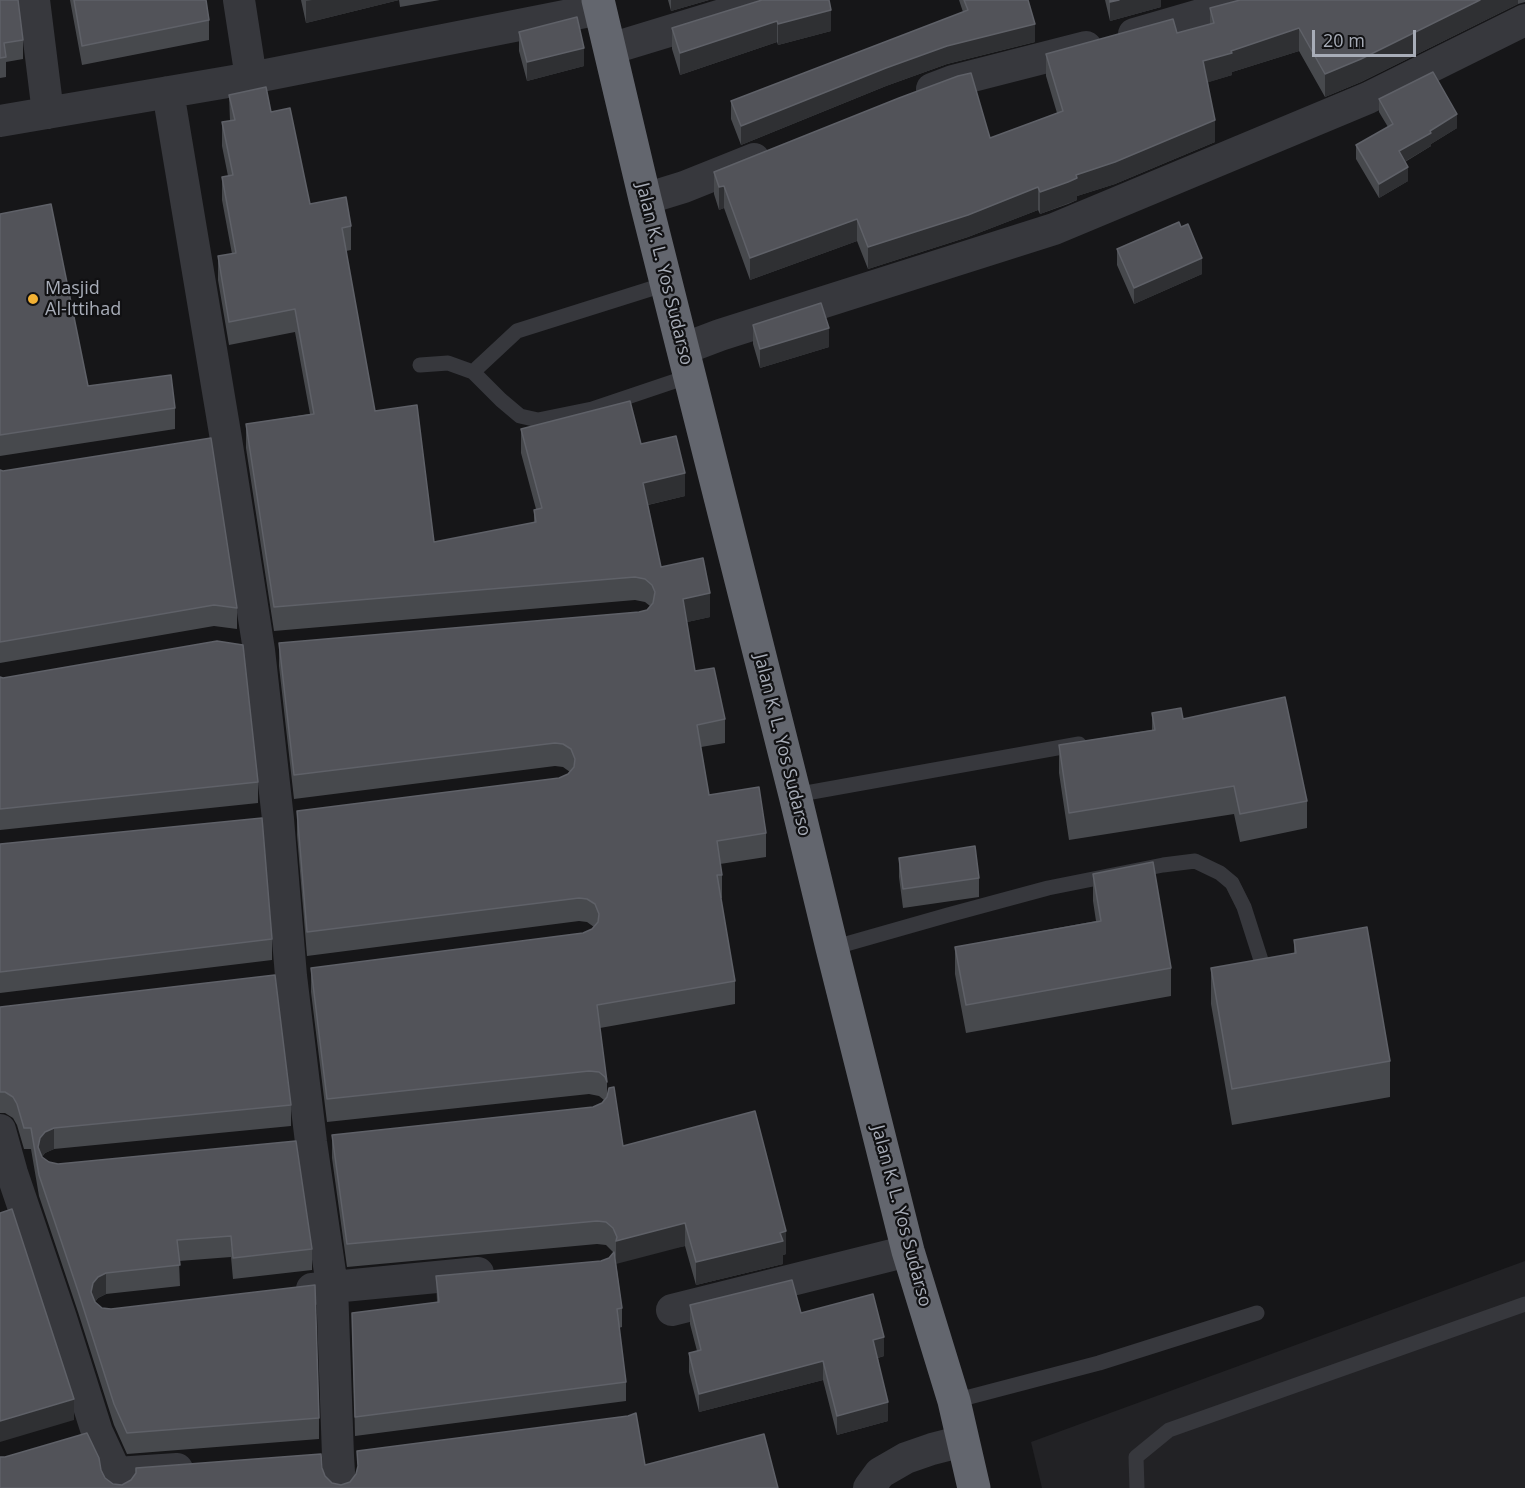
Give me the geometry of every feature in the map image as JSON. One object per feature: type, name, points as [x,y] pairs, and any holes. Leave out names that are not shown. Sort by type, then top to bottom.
[{"type":"highway","name":"Jalan K. L. Yos Sudarso","points":[[599,4],[645,199],[832,948],[909,1251],[954,1401],[974,1488]]},
{"type":"street","points":[[34,0],[48,112]]},
{"type":"street","points":[[239,0],[251,78]]},
{"type":"street","points":[[610,49],[771,0]]},
{"type":"street","points":[[903,99],[953,81],[1054,56],[1252,0]]},
{"type":"street","points":[[0,121],[251,78],[599,4]]},
{"type":"street","points":[[686,362],[731,332],[1054,229],[1368,98],[1525,20]]},
{"type":"street","points":[[168,92],[215,440],[271,649],[278,819],[291,976],[311,1142],[332,1286],[340,1488]]},
{"type":"street","points":[[645,199],[684,187],[783,147]]},
{"type":"street","points":[[228,645],[271,649]]},
{"type":"street","points":[[0,1130],[12,1173],[61,1318],[86,1435],[117,1481],[209,1466]]},
{"type":"street","points":[[672,1310],[909,1251]]},
{"type":"street","points":[[285,1292],[506,1270]]},
{"type":"street","points":[[869,1488],[880,1473],[906,1458],[963,1441]]},
{"type":"lane","points":[[473,372],[517,331],[666,284]]},
{"type":"lane","points":[[420,365],[448,363],[473,372],[520,416],[538,420],[592,409],[686,362]]},
{"type":"lane","points":[[795,795],[1088,742]]},
{"type":"lane","points":[[832,948],[1048,888],[1163,865],[1195,861],[1220,873],[1232,883],[1244,907],[1267,979]]},
{"type":"lane","points":[[1137,1488],[1136,1457],[1169,1430],[1525,1304]]},
{"type":"lane","points":[[954,1401],[1098,1363],[1257,1313]]},
{"type":"shaded area","points":[[1525,1261],[1525,1488],[1042,1488],[1031,1442]]},
{"type":"building","points":[[0,0],[18,0],[23,40],[4,43],[6,57],[0,58]]},
{"type":"building","points":[[74,0],[206,0],[209,20],[82,46]]},
{"type":"building","points":[[762,0],[829,0],[831,10],[778,24],[777,21],[680,53],[672,28]]},
{"type":"building","points":[[964,0],[1028,0],[1035,24],[947,46],[741,126],[731,101],[968,10]]},
{"type":"building","points":[[1240,0],[1480,0],[1361,59],[1325,74],[1299,28],[1231,51],[1232,53],[1203,61],[1215,120],[1115,162],[1076,175],[1077,178],[1068,182],[1040,192],[1038,187],[968,215],[868,247],[857,219],[750,258],[724,186],[719,187],[714,172],[899,98],[971,73],[990,138],[1063,111],[1046,54],[1173,19],[1177,33],[1214,23],[1210,8]]},
{"type":"building","points":[[577,17],[584,48],[527,62],[519,32]]},
{"type":"building","points":[[1433,72],[1457,114],[1430,131],[1431,133],[1399,151],[1408,167],[1379,184],[1356,145],[1393,124],[1379,99]]},
{"type":"building","points":[[266,87],[271,112],[290,108],[310,204],[346,197],[351,226],[342,228],[375,411],[417,405],[434,542],[536,522],[534,510],[542,508],[521,429],[630,401],[641,444],[676,436],[685,473],[643,483],[661,567],[703,558],[710,593],[683,599],[695,671],[714,668],[725,719],[697,725],[709,795],[759,787],[766,833],[717,841],[722,875],[717,875],[735,981],[597,1005],[607,1082],[599,1072],[589,1071],[327,1099],[311,968],[583,933],[592,929],[598,922],[599,914],[595,904],[587,899],[579,898],[307,932],[297,811],[559,778],[568,774],[574,767],[575,759],[571,749],[563,744],[555,743],[294,775],[279,643],[639,612],[647,610],[653,603],[655,592],[652,585],[645,579],[635,577],[274,607],[246,424],[314,414],[295,309],[229,322],[218,256],[236,253],[222,177],[233,175],[222,122],[235,120],[229,95]]},
{"type":"building","points":[[51,204],[88,386],[171,375],[175,408],[0,435],[0,214]]},
{"type":"building","points":[[1179,222],[1181,227],[1188,224],[1202,258],[1134,288],[1117,249]]},
{"type":"building","points":[[821,303],[829,328],[760,349],[753,325]]},
{"type":"building","points":[[211,438],[237,608],[214,605],[0,642],[0,470]]},
{"type":"building","points":[[217,641],[243,645],[258,782],[0,809],[0,677]]},
{"type":"building","points":[[1285,697],[1307,801],[1240,814],[1234,786],[1069,813],[1059,745],[1155,730],[1152,713],[1181,708],[1183,719]]},
{"type":"building","points":[[262,818],[272,939],[0,972],[0,844]]},
{"type":"building","points":[[975,846],[979,878],[903,889],[899,858]]},
{"type":"building","points":[[1153,862],[1171,968],[966,1005],[955,947],[1101,921],[1093,874]]},
{"type":"building","points":[[1367,927],[1390,1061],[1232,1089],[1211,968],[1296,953],[1294,940]]},
{"type":"building","points":[[275,975],[291,1105],[54,1128],[45,1132],[40,1138],[38,1147],[42,1157],[58,1164],[296,1141],[312,1249],[233,1258],[231,1236],[177,1240],[180,1265],[106,1273],[93,1283],[91,1292],[95,1302],[102,1308],[111,1309],[315,1285],[319,1418],[127,1433],[114,1404],[39,1175],[31,1128],[24,1128],[13,1097],[0,1092],[0,1007]]},
{"type":"building","points":[[614,1087],[623,1146],[755,1111],[786,1231],[780,1233],[783,1241],[696,1262],[685,1223],[616,1241],[617,1237],[613,1228],[606,1222],[597,1221],[347,1244],[332,1135],[593,1107],[602,1103],[607,1097],[609,1088]]},
{"type":"building","points":[[12,1209],[74,1399],[0,1421],[0,1213]]},
{"type":"building","points":[[614,1252],[622,1308],[617,1309],[626,1382],[355,1417],[352,1313],[439,1302],[436,1276],[601,1261],[609,1258]]},
{"type":"building","points":[[792,1280],[801,1313],[873,1294],[884,1337],[873,1340],[888,1402],[837,1416],[823,1361],[699,1394],[689,1353],[701,1350],[690,1305]]},
{"type":"building","points":[[636,1413],[645,1465],[764,1434],[778,1488],[0,1488],[0,1457],[87,1433],[99,1458],[105,1478],[113,1484],[122,1485],[131,1480],[136,1473],[136,1468],[321,1454],[325,1476],[332,1483],[341,1485],[350,1482],[356,1474],[357,1451],[628,1416]]},
{"type":"place","name":"Masjid Al-Ittihad","points":[[33,299]]}]
